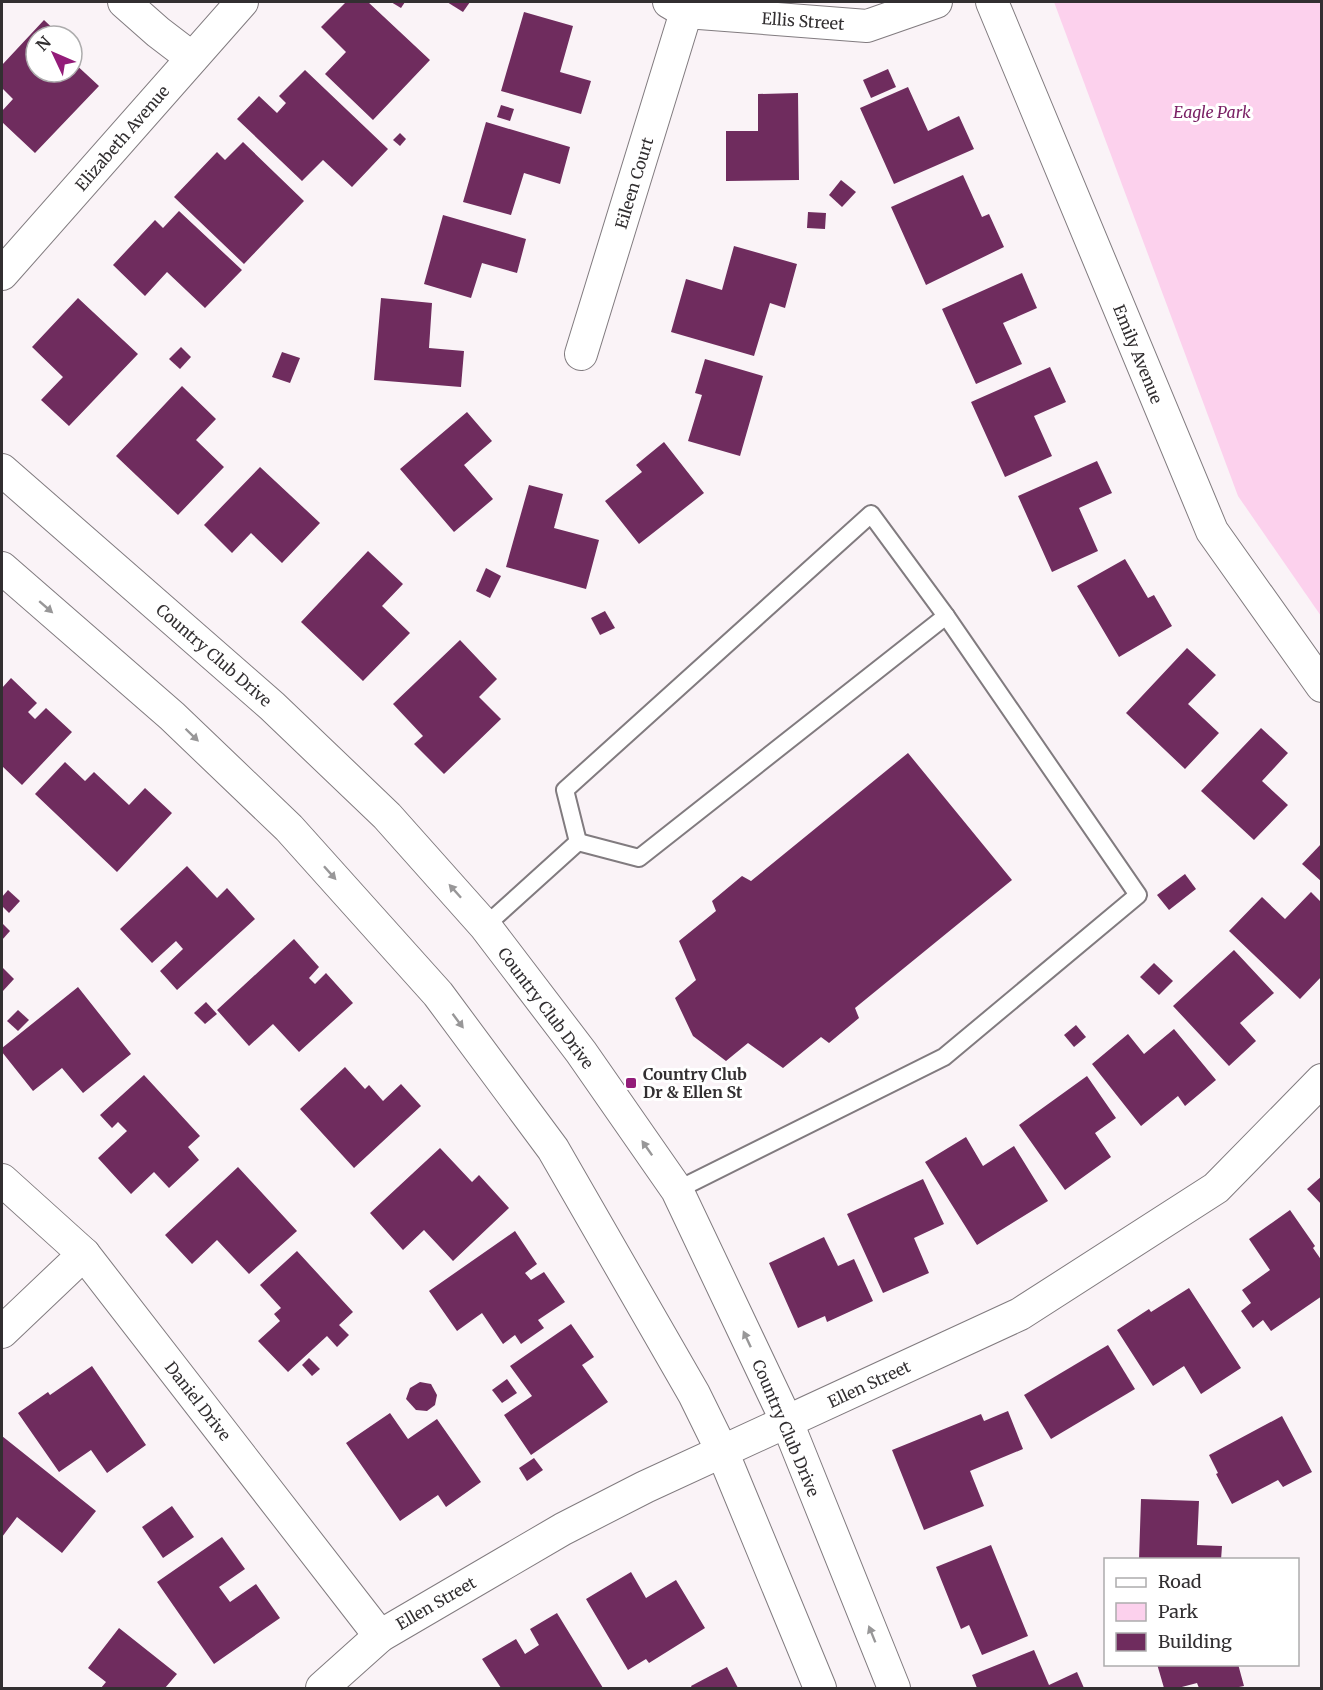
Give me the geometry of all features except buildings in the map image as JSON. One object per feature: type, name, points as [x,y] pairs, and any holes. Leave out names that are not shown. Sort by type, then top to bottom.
[{"type":"street","points":[[124,2],[192,58]]},
{"type":"street","name":"Elizabeth Avenue","points":[[2,274],[242,2]]},
{"type":"street","name":"Ellis Street","points":[[677,7],[867,26],[936,2]]},
{"type":"street","name":"Emily Avenue","points":[[992,2],[1212,531],[1322,686]]},
{"type":"street","name":"Eileen Court","points":[[581,354],[677,7]]},
{"type":"street","name":"Country Club Drive","points":[[2,470],[272,706],[387,816],[485,926],[581,1052],[677,1190],[787,1422],[894,1689]]},
{"type":"street","points":[[2,568],[172,716],[289,828],[438,994],[553,1149],[694,1394],[722,1451],[819,1689]]},
{"type":"street","name":"Ellen Street","points":[[322,1689],[380,1636],[563,1529],[645,1487],[1030,1308],[1216,1188],[1322,1080]]},
{"type":"street","name":"Daniel Drive","points":[[2,1180],[84,1254],[380,1636]]},
{"type":"street","points":[[2,1332],[84,1254]]},
{"type":"lane","points":[[578,842],[565,790],[871,514],[946,616],[1138,895],[944,1057],[677,1190]]},
{"type":"lane","points":[[578,842],[639,858],[946,616]]},
{"type":"lane","points":[[485,926],[578,842]]},
{"type":"green space","name":"Eagle Park","points":[[1054,2],[1321,2],[1321,616],[1238,496]]},
{"type":"place","name":"Country Club Dr & Ellen St","points":[[631,1083]]}]
